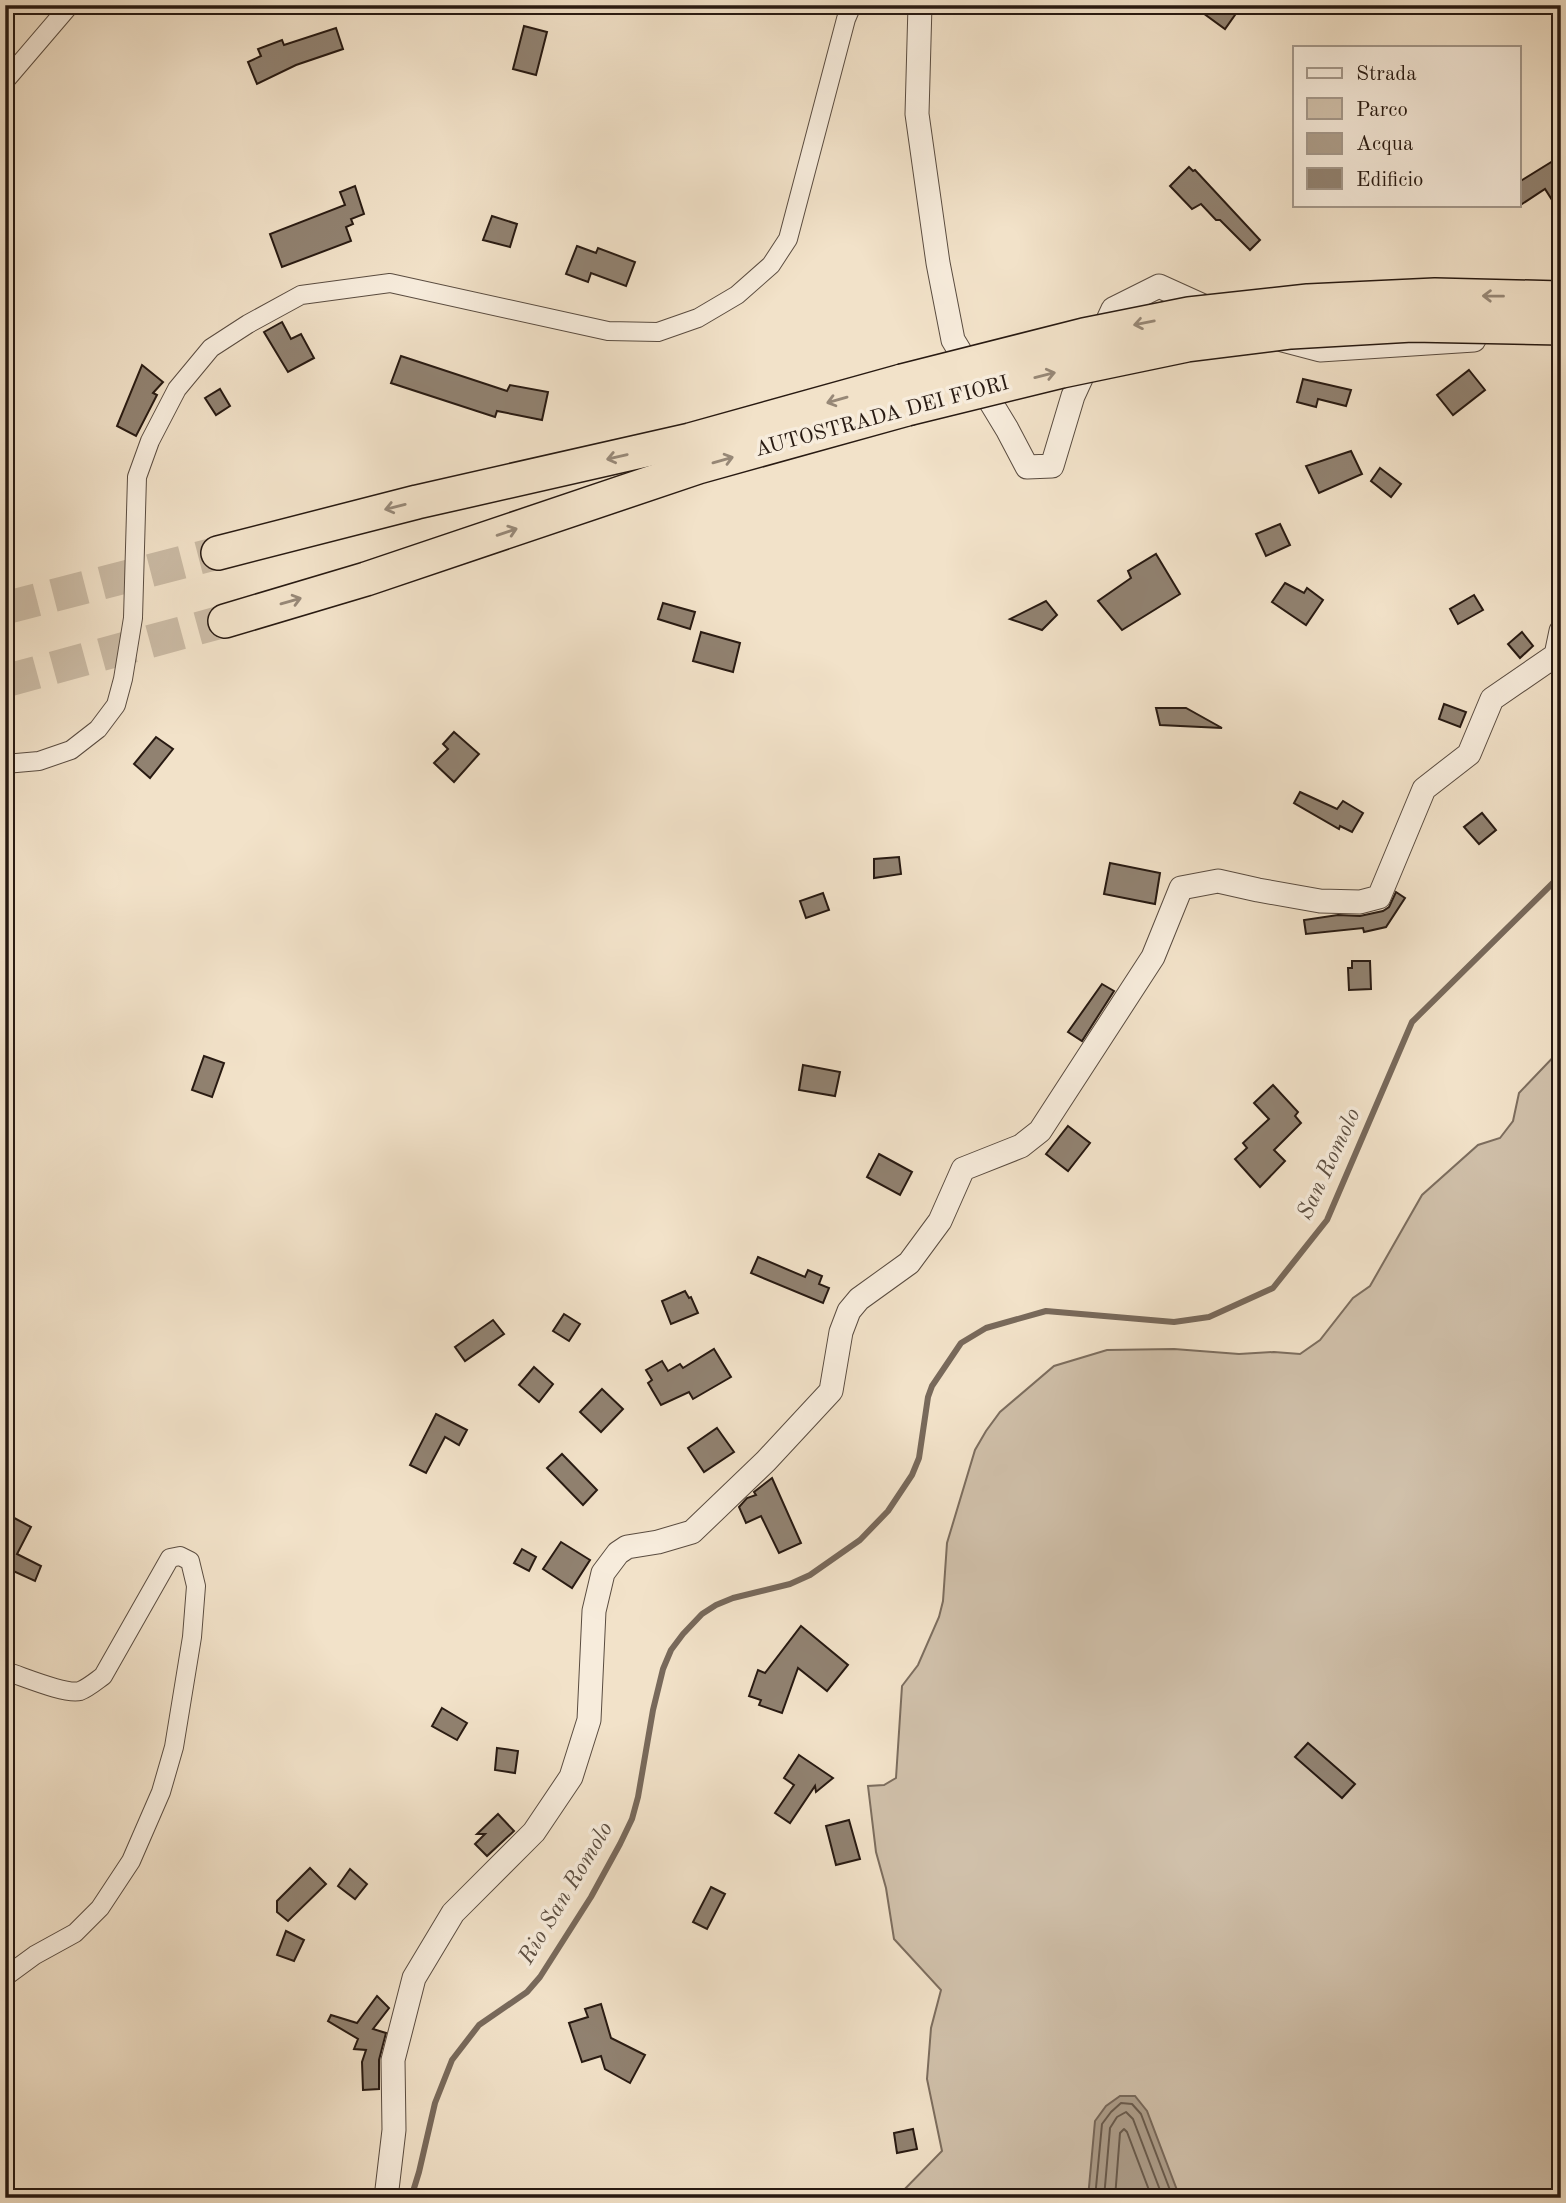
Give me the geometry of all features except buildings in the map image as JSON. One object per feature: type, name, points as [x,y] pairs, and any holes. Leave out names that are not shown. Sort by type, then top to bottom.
[{"type":"highway","name":"AUTOSTRADA DEI FIORI","points":[[225,621],[366,579],[1084,335],[1189,314],[1308,301],[1423,295],[1561,298]]},
{"type":"highway","name":"AUTOSTRADA DEI FIORI","points":[[218,553],[417,502],[690,440],[905,395],[1062,371],[1174,348],[1291,332],[1412,325],[1561,328]]},
{"type":"street","points":[[5,81],[71,5]]},
{"type":"street","points":[[5,764],[39,761],[71,750],[98,729],[116,705],[133,618],[137,477],[150,441],[177,389],[211,348],[301,295],[390,283],[608,331],[657,332],[698,318],[737,295],[771,265],[788,239],[852,5]]},
{"type":"street","points":[[920,5],[918,114],[938,263],[953,340],[1027,467],[1052,466],[1073,397],[1113,309],[1159,286],[1278,339],[1320,350],[1487,340],[1561,342]]},
{"type":"street","points":[[386,2198],[394,2130],[393,2060],[414,1978],[453,1913],[534,1832],[571,1777],[589,1720],[594,1611],[603,1573],[618,1553],[627,1547],[692,1532],[766,1461],[831,1391],[841,1332],[849,1311],[859,1299],[909,1263],[940,1221],[963,1169],[1021,1146],[1040,1131],[1153,957],[1181,888],[1218,881],[1320,901],[1360,902],[1379,897],[1424,789],[1469,754],[1492,699],[1556,655],[1561,631]]},
{"type":"street","points":[[5,1671],[65,1691],[79,1691],[89,1686],[103,1676],[170,1558],[180,1556],[190,1561],[196,1586],[192,1637],[174,1747],[161,1791],[131,1861],[100,1908],[75,1933],[35,1955],[5,1977]]},
{"type":"green space","points":[[1561,1049],[1561,2198],[896,2198],[942,2151],[927,2079],[931,2028],[941,1990],[894,1939],[886,1888],[876,1852],[868,1786],[884,1785],[896,1778],[902,1686],[918,1665],[939,1617],[943,1601],[947,1543],[975,1450],[1000,1412],[1054,1366],[1107,1350],[1174,1349],[1239,1354],[1300,1354],[1320,1340],[1353,1298],[1370,1286],[1422,1195],[1478,1145],[1500,1138],[1513,1121],[1519,1093]]},
{"type":"water","points":[[1120,2096],[1135,2096],[1147,2111],[1180,2198],[1088,2198],[1095,2121],[1106,2106]]},
{"type":"waterway","name":"Rio San Romolo","points":[[411,2198],[435,2103],[452,2060],[479,2025],[527,1992],[540,1977],[591,1897],[620,1844],[632,1819],[638,1797],[663,1669],[671,1650],[683,1634],[702,1614],[716,1605],[790,1584],[810,1575],[860,1540],[888,1511],[912,1475],[919,1458],[932,1386],[961,1343],[986,1328],[1046,1311],[1174,1322],[1209,1317],[1273,1288],[1327,1220],[1412,1022],[1561,875]]},
{"type":"tunnel","points":[[5,608],[218,553]]},
{"type":"tunnel","points":[[5,681],[225,621]]},
{"type":"water label","name":"San Romolo","points":[[1329,1164]]}]
